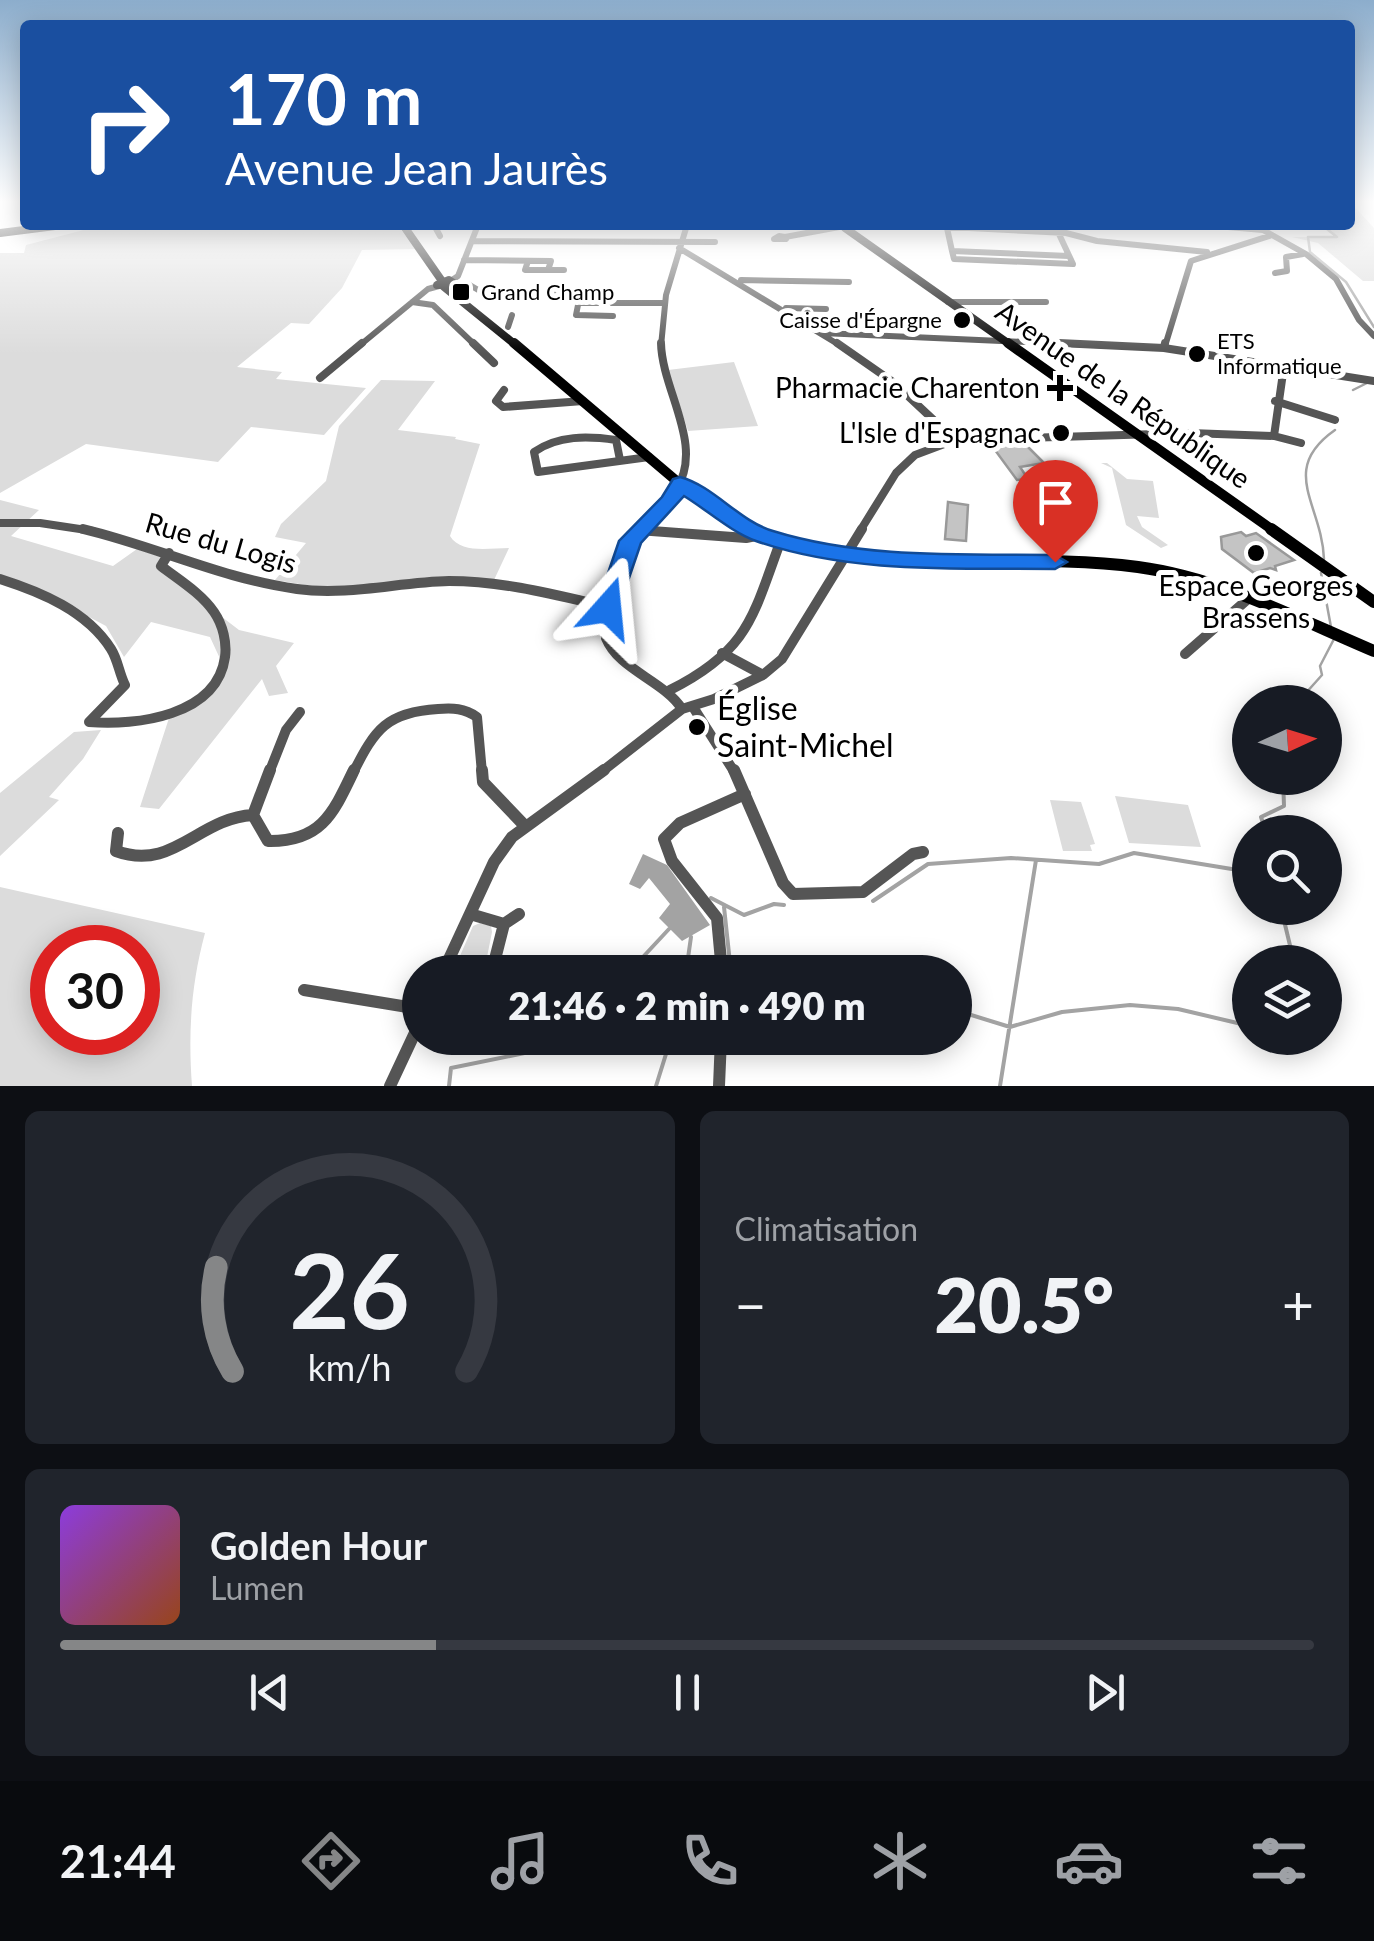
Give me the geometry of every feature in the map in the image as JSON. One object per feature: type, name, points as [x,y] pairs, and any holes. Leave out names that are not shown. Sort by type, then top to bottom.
[{"type":"main road","points":[[424,253],[449,285],[680,484],[761,536],[847,554],[900,560],[1140,567],[1248,598],[1374,652]]},
{"type":"main road","name":"Avenue de la République","points":[[878,253],[1374,602]]},
{"type":"street","points":[[449,285],[467,253]]},
{"type":"street","points":[[678,253],[665,303],[663,368],[680,417],[686,464],[671,500],[630,541],[608,608],[608,645],[670,690],[720,740],[784,883],[800,896],[862,892],[914,854],[923,852]]},
{"type":"street","points":[[691,253],[822,332],[893,382],[956,440]]},
{"type":"street","points":[[952,253],[954,259],[1073,264],[1068,253]]},
{"type":"street","points":[[1164,348],[1190,263],[1210,253]]},
{"type":"street","points":[[1276,273],[1286,271],[1286,257],[1306,254],[1336,279],[1359,320],[1374,336]]},
{"type":"street","points":[[464,260],[528,261],[525,270],[564,270]]},
{"type":"street","points":[[738,280],[849,282]]},
{"type":"street","points":[[320,378],[412,302],[449,285],[468,284],[480,291],[608,289],[606,303]]},
{"type":"street","points":[[581,292],[576,316],[612,316]]},
{"type":"street","points":[[412,302],[433,305],[494,363]]},
{"type":"street","points":[[948,302],[1046,302]]},
{"type":"street","points":[[579,303],[665,303]]},
{"type":"street","points":[[783,308],[826,309]]},
{"type":"street","points":[[508,327],[512,315]]},
{"type":"street","points":[[822,332],[1164,348],[1374,381]]},
{"type":"street","points":[[1274,436],[1278,418],[1275,388],[1284,366]]},
{"type":"street","points":[[504,390],[496,401],[503,407],[582,401]]},
{"type":"street","points":[[1275,400],[1335,420]]},
{"type":"street","points":[[451,955],[494,862],[525,826],[687,708],[763,675],[782,659],[904,463],[924,449],[956,440],[1137,436],[1274,436],[1300,442]]},
{"type":"street","points":[[620,460],[616,440],[610,438],[570,439],[541,445],[534,452],[538,472],[649,457]]},
{"type":"street","name":"Rue du Logis","points":[[0,523],[36,521],[83,526],[259,582],[294,588],[345,592],[425,582],[480,582],[608,608]]},
{"type":"street","points":[[638,530],[761,536]]},
{"type":"street","points":[[670,690],[722,653],[756,612],[781,540]]},
{"type":"street","points":[[0,580],[28,587],[73,613],[96,628],[114,653],[125,686],[89,722],[154,718],[186,709],[216,686],[228,648],[218,615],[161,566],[168,553]]},
{"type":"street","points":[[1185,654],[1248,598]]},
{"type":"street","points":[[722,653],[763,675]]},
{"type":"street","points":[[253,815],[268,840],[299,838],[330,816],[374,737],[388,721],[418,710],[459,708],[473,712],[480,723],[483,782],[525,826]]},
{"type":"street","points":[[253,815],[286,730],[300,712]]},
{"type":"street","points":[[721,955],[719,924],[672,861],[664,840],[680,824],[744,794]]},
{"type":"street","points":[[118,833],[116,851],[125,856],[153,857],[172,852],[228,816],[253,815]]},
{"type":"street","points":[[470,914],[504,924]]},
{"type":"street","points":[[496,955],[504,924],[519,914]]},
{"type":"street","points":[[304,990],[402,1006]]},
{"type":"street","points":[[390,1086],[405,1055]]},
{"type":"street","points":[[719,1086],[720,1055]]},
{"type":"shaded area","points":[[0,253],[361,253],[342,288],[309,324],[291,323],[237,367],[282,372],[276,379],[366,388],[324,435],[251,427],[218,462],[86,444],[0,493]]},
{"type":"shaded area","points":[[1329,253],[1374,253],[1374,281],[1363,281]]},
{"type":"shaded area","points":[[734,362],[758,426],[688,431],[668,370]]},
{"type":"shaded area","points":[[381,380],[435,381],[398,430],[480,444],[450,536],[468,548],[509,548],[494,580],[324,588],[275,580],[306,543],[275,537],[281,524],[326,481],[339,426]]},
{"type":"shaded area","points":[[1101,463],[1107,463],[1127,479],[1153,481],[1159,518],[1137,516],[1142,527],[1168,545],[1161,548],[1126,525],[1112,468]]},
{"type":"shaded area","points":[[0,500],[39,510],[11,536],[113,566],[137,549],[161,557],[158,568],[239,630],[294,643],[276,666],[288,693],[269,696],[262,679],[159,809],[140,807],[170,715],[211,686],[222,663],[210,637],[151,622],[124,657],[106,626],[29,585],[0,576]]},
{"type":"shaded area","points":[[101,730],[83,759],[49,797],[59,800],[0,856],[0,793],[74,732]]},
{"type":"shaded area","points":[[1115,796],[1188,805],[1201,847],[1129,843]]},
{"type":"shaded area","points":[[1050,800],[1081,802],[1095,844],[1090,845],[1092,851],[1063,851]]},
{"type":"shaded area","points":[[643,854],[667,865],[710,925],[682,941],[659,918],[670,904],[649,878],[640,889],[629,884]]},
{"type":"shaded area","points":[[0,887],[205,933],[192,1009],[192,1086],[0,1086]]},
{"type":"shaded area","points":[[473,926],[491,926],[487,955],[460,955]]},
{"type":"building","points":[[1026,445],[1044,463],[1020,467],[1028,479],[1017,480],[992,446]]},
{"type":"building","points":[[948,502],[968,505],[966,541],[945,539]]},
{"type":"building","name":"Espace Georges Brassens","points":[[1241,532],[1246,536],[1256,533],[1294,560],[1275,566],[1276,570],[1254,573],[1222,549],[1221,537]]},
{"type":"waterway","points":[[1311,253],[1346,282],[1374,327]]},
{"type":"waterway","points":[[1353,390],[1367,383]]},
{"type":"waterway","points":[[1324,559],[1306,474],[1318,445],[1335,430]]},
{"type":"waterway","points":[[1321,573],[1331,627]]},
{"type":"waterway","points":[[1313,685],[1322,675],[1320,666],[1334,639]]},
{"type":"waterway","points":[[1265,815],[1284,806],[1284,795]]},
{"type":"waterway","points":[[873,901],[928,864],[1011,858],[1099,864],[1134,853],[1232,869]]},
{"type":"waterway","points":[[1009,1027],[1036,860]]},
{"type":"waterway","points":[[711,898],[744,915],[774,904],[784,905]]},
{"type":"waterway","points":[[724,907],[729,955]]},
{"type":"waterway","points":[[1285,925],[1290,945]]},
{"type":"waterway","points":[[645,955],[669,929]]},
{"type":"waterway","points":[[688,955],[691,937]]},
{"type":"waterway","points":[[1009,1027],[1062,1012],[1130,1005],[1178,1009],[1232,1022]]},
{"type":"waterway","points":[[972,1015],[1009,1027]]},
{"type":"waterway","points":[[1000,1086],[1009,1027]]},
{"type":"waterway","points":[[449,1086],[451,1068],[515,1055]]},
{"type":"waterway","points":[[656,1086],[666,1055]]},
{"type":"place","name":"Grand Champ","points":[[461,292]]},
{"type":"place","name":"Caisse d'Épargne","points":[[962,320]]},
{"type":"place","name":"ETS Informatique","points":[[1197,354]]},
{"type":"place","name":"Pharmacie Charenton","points":[[1060,388]]},
{"type":"place","name":"L'Isle d'Espagnac","points":[[1061,433]]},
{"type":"place","name":"Espace Georges Brassens","points":[[1256,553]]},
{"type":"place","name":"Église Saint-Michel","points":[[697,727]]},
{"type":"route","points":[[608,608],[630,541],[671,500],[680,484],[761,536],[828,551],[900,560],[1055,562]]}]
